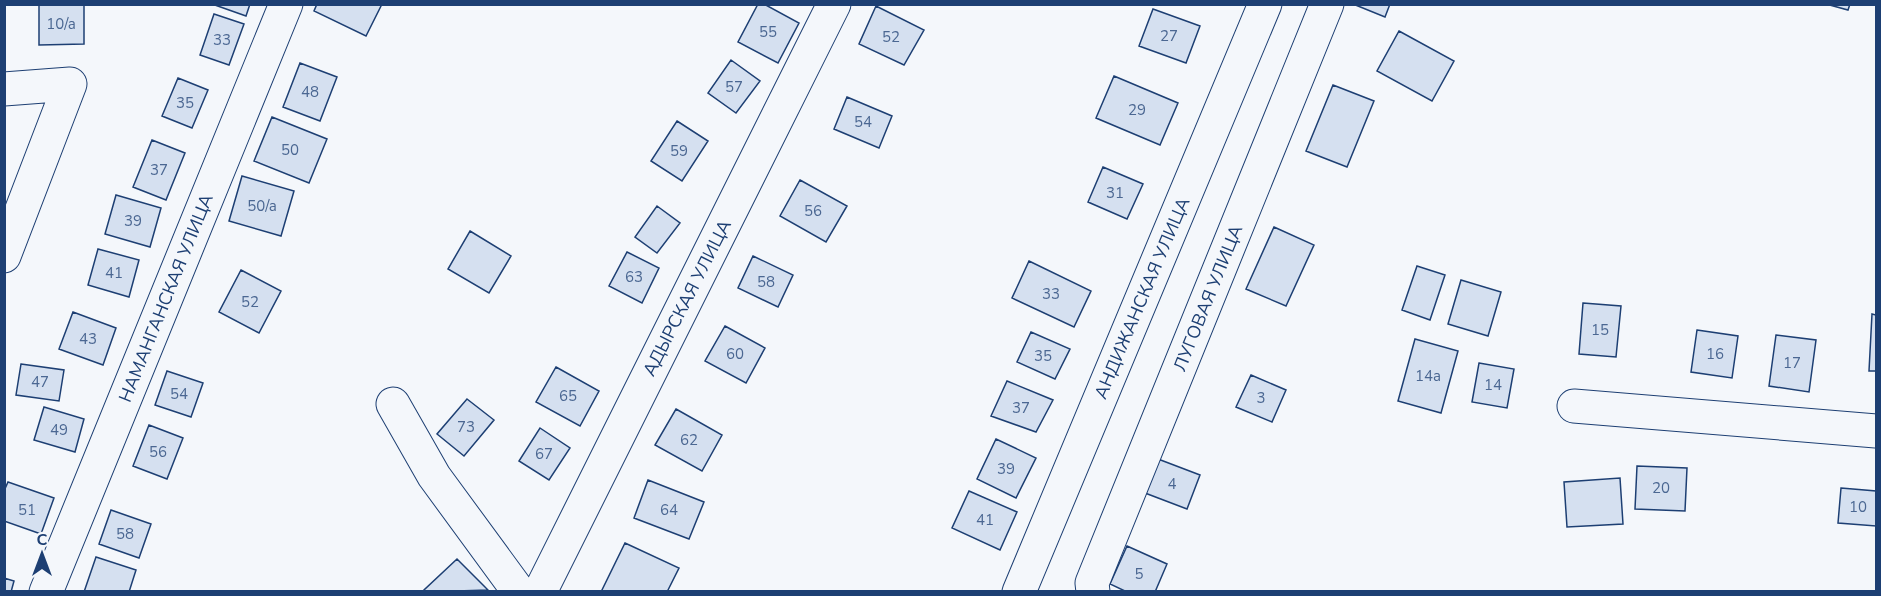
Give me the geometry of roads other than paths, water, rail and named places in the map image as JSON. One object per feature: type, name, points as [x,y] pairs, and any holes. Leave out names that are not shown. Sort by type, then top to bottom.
[{"type":"street","name":"НАМАНГАНСКАЯ УЛИЦА","points":[[46,591],[286,4]]},
{"type":"street","name":"АДЫРСКАЯ УЛИЦА","points":[[540,591],[834,4]]},
{"type":"street","name":"АНДИЖАНСКАЯ УЛИЦА","points":[[1019,591],[1265,4]]},
{"type":"street","name":"ЛУГОВАЯ УЛИЦА","points":[[1093,591],[1092,583],[1327,4]]},
{"type":"street","points":[[4,89],[70,84],[4,256]]},
{"type":"street","points":[[393,404],[434,476],[519,591]]},
{"type":"street","points":[[1574,406],[1876,431]]}]
